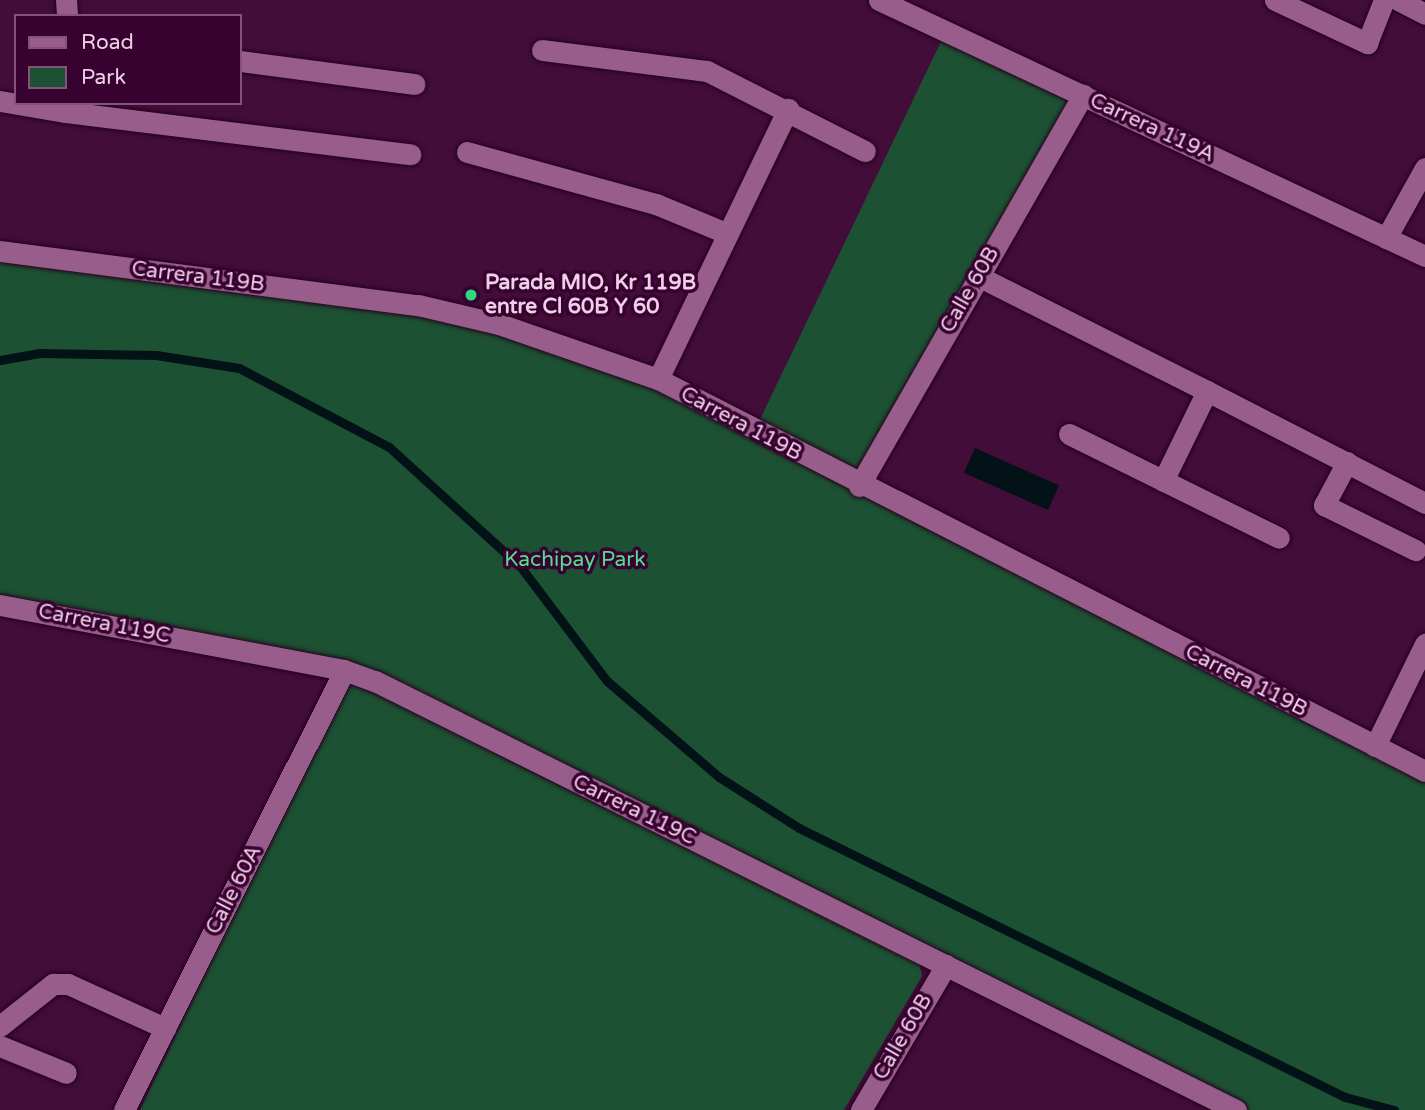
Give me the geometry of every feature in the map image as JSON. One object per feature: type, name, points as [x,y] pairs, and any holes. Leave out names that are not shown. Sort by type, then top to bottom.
[{"type":"street","name":"Carrera 119A","points":[[879,0],[1425,256]]},
{"type":"street","points":[[1275,0],[1367,44],[1384,0]]},
{"type":"street","points":[[1398,0],[1425,14]]},
{"type":"street","points":[[542,50],[707,71],[788,109],[865,151]]},
{"type":"street","points":[[242,61],[414,84]]},
{"type":"street","name":"Calle 60B","points":[[859,486],[1083,96]]},
{"type":"street","points":[[38,105],[410,154]]},
{"type":"street","points":[[658,379],[788,109]]},
{"type":"street","points":[[467,152],[656,204],[726,233]]},
{"type":"street","points":[[1386,238],[1425,168]]},
{"type":"street","name":"Carrera 119B","points":[[0,251],[418,305],[499,324],[658,379],[859,486],[1425,771]]},
{"type":"street","points":[[978,276],[1425,502]]},
{"type":"street","points":[[1163,481],[1207,391]]},
{"type":"street","points":[[1069,434],[1279,538]]},
{"type":"street","points":[[1347,462],[1324,505],[1415,550]]},
{"type":"street","name":"Carrera 119C","points":[[0,604],[344,670],[946,965],[1221,1107]]},
{"type":"street","points":[[1375,746],[1425,644]]},
{"type":"street","name":"Calle 60A","points":[[124,1110],[344,670]]},
{"type":"street","name":"Calle 60B","points":[[861,1110],[946,965]]},
{"type":"street","points":[[1,1017],[53,984],[68,984],[165,1028]]},
{"type":"street","points":[[0,1046],[66,1073]]},
{"type":"green space","name":"Kachipay Park","points":[[946,31],[1083,95],[859,486],[1425,771],[1425,1110],[1236,1110],[375,681],[0,605],[0,251],[418,305],[658,379],[754,432]]},
{"type":"green space","points":[[356,680],[919,962],[922,976],[844,1110],[140,1110],[342,687]]},
{"type":"shaded area","points":[[975,448],[1059,485],[1048,510],[964,473]]},
{"type":"waterway","points":[[0,360],[39,353],[156,355],[239,368],[389,447],[520,566],[607,681],[719,777],[799,828],[1345,1097],[1394,1110]]},
{"type":"place","name":"Parada MIO, Kr 119B entre Cl 60B Y 60","points":[[471,295]]}]
